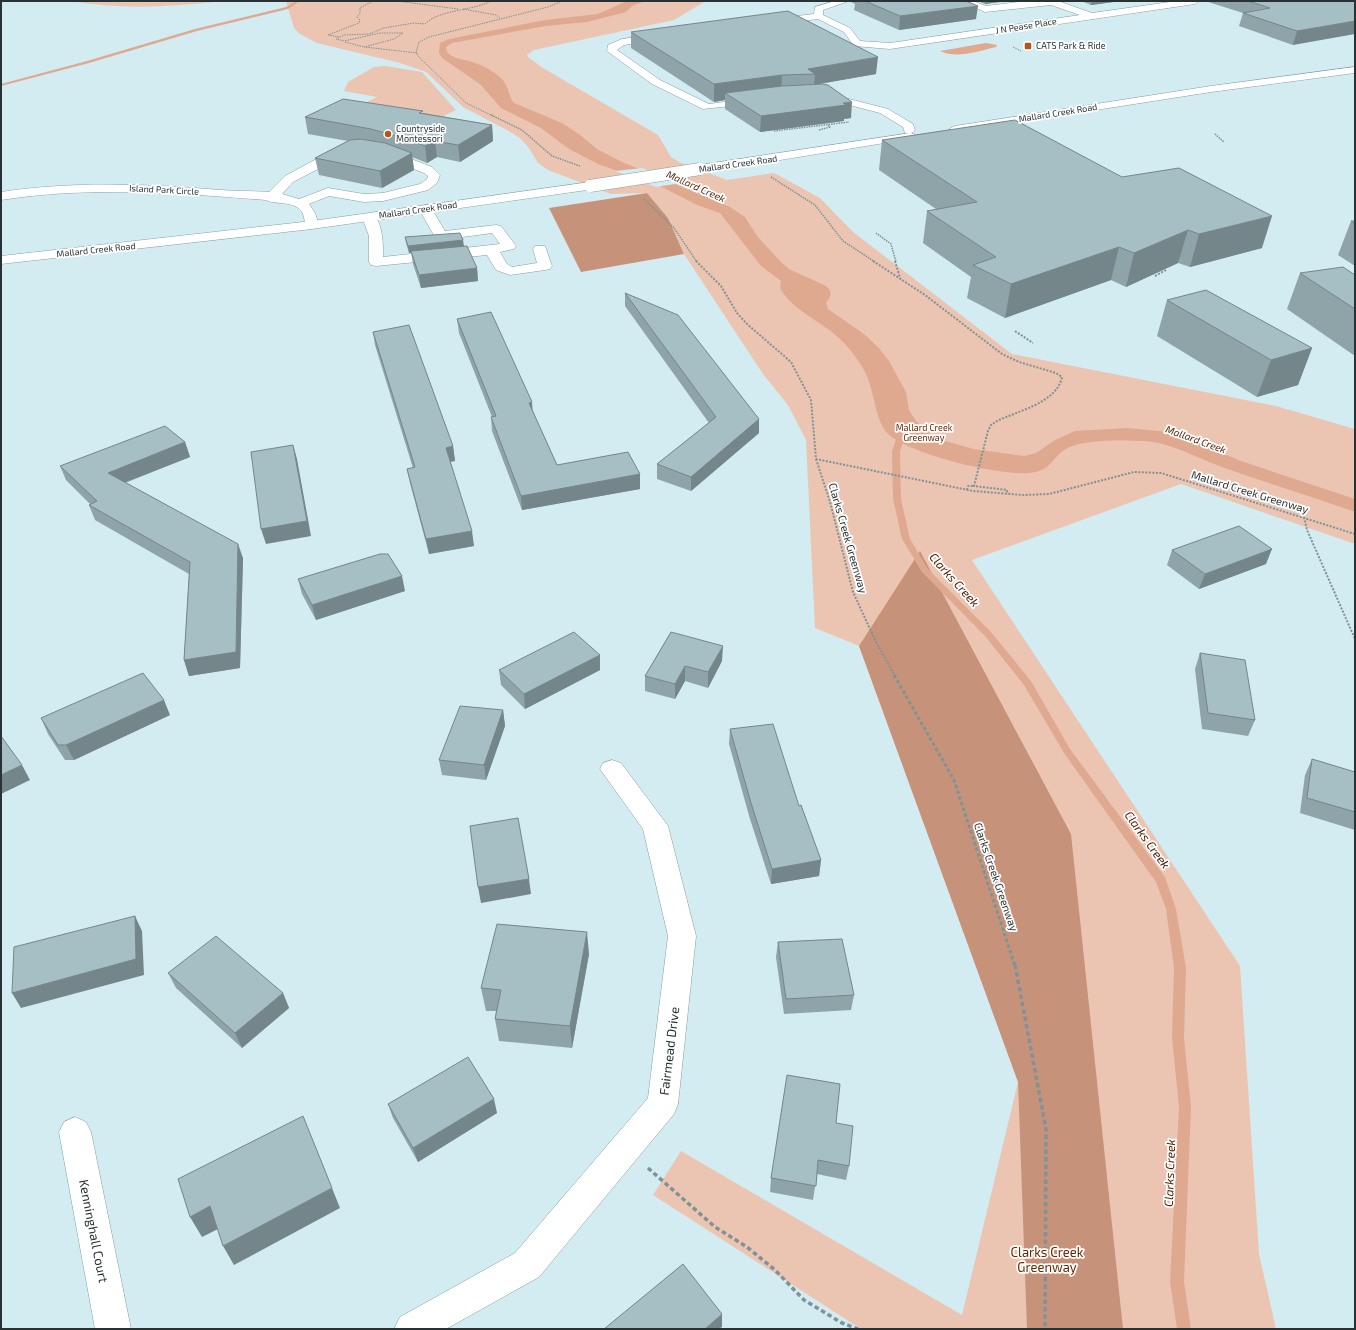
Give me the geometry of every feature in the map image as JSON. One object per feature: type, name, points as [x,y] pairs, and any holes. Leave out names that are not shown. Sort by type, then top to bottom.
[{"type":"street","points":[[762,23],[819,16],[818,9],[845,1]]},
{"type":"street","points":[[965,1],[1001,16]]},
{"type":"street","points":[[985,9],[1052,1],[1092,16]]},
{"type":"street","name":"J N Pease Place","points":[[819,16],[847,30],[857,44],[890,46],[1194,1]]},
{"type":"street","points":[[671,36],[622,42],[611,47],[612,51],[656,82],[706,107],[765,99]]},
{"type":"street","name":"Mallard Creek Road","points":[[947,130],[1211,89],[1355,70]]},
{"type":"street","name":"Mallard Creek Road","points":[[1,260],[312,225],[752,162],[916,133],[893,128],[866,112],[867,107],[853,102],[814,95]]},
{"type":"street","points":[[272,198],[279,192],[281,179],[289,179],[335,154],[357,150]]},
{"type":"street","points":[[298,204],[328,192],[360,198],[378,198],[424,187],[434,180],[434,175],[423,168],[382,152],[372,150]]},
{"type":"street","name":"Island Park Circle","points":[[1,196],[58,190],[128,188],[272,198],[298,204]]},
{"type":"street","points":[[298,204],[308,211],[312,225]]},
{"type":"street","points":[[368,217],[376,236],[376,262],[492,250],[509,246],[496,229],[441,236],[425,209]]},
{"type":"street","points":[[492,250],[501,267],[510,271],[545,266],[540,249]]},
{"type":"street","name":"Fairmead Drive","points":[[412,1329],[527,1265],[663,1104],[682,936],[655,826],[612,769]]},
{"type":"street","name":"Kenninghall Court","points":[[75,1132],[113,1329]]},
{"type":"path","points":[[373,1],[360,8],[360,14],[357,17],[360,20],[359,23],[328,35],[339,37],[351,34],[369,34],[384,28],[414,23],[425,24],[430,19],[452,13],[459,9],[482,6],[491,1]]},
{"type":"path","points":[[396,1],[459,9],[496,15],[501,18]]},
{"type":"path","points":[[344,41],[384,32],[403,33],[394,38],[364,47]]},
{"type":"path","points":[[339,37],[336,40],[364,47],[416,53]]},
{"type":"path","points":[[774,132],[854,121]]},
{"type":"path","points":[[1215,134],[1224,142]]},
{"type":"path","points":[[752,162],[815,206],[833,230],[844,241],[925,295],[1002,354],[1019,362],[1056,373],[1062,377],[1062,382],[1053,394],[997,421],[988,431],[974,486]]},
{"type":"path","points":[[876,233],[891,244],[900,278]]},
{"type":"path","points":[[1155,276],[1166,270]]},
{"type":"path","points":[[1015,331],[1033,343]]},
{"type":"path","name":"Clarks Creek Greenway","points":[[816,459],[830,502],[853,592],[875,640],[954,780],[1014,960],[1046,1129],[1045,1329]]},
{"type":"path","name":"Mallard Creek Greenway","points":[[856,467],[967,490],[1007,494],[1042,495],[1126,474],[1152,472],[1169,475],[1355,534]]},
{"type":"path","points":[[967,490],[968,486],[974,486],[1007,490],[1007,494]]},
{"type":"path","points":[[1304,517],[1307,530],[1355,639]]},
{"type":"path","points":[[625,1148],[715,1227],[746,1247],[775,1270],[804,1300],[842,1322],[858,1329]]},
{"type":"green space","points":[[70,1],[223,1],[184,5],[127,7]]},
{"type":"green space","name":"Mallard Creek Greenway","points":[[286,1],[706,1],[674,20],[534,50],[527,55],[543,68],[658,135],[671,157],[679,162],[727,180],[774,173],[820,198],[853,232],[1012,354],[1276,406],[1355,429],[1355,544],[1181,484],[972,560],[1240,966],[1259,1254],[1276,1329],[861,1329],[653,1195],[681,1151],[962,1315],[1018,1082],[859,646],[815,628],[806,440],[788,405],[763,374],[684,254],[668,218],[647,193],[611,194],[548,170],[538,163],[529,148],[520,138],[463,107],[426,72],[400,63],[317,43],[300,34],[294,28]]},
{"type":"green space","points":[[386,66],[422,72],[456,110],[431,122],[355,108],[377,97],[344,91],[348,82],[374,67]]},
{"type":"green space","points":[[647,193],[668,218],[684,254],[581,272],[549,208]]},
{"type":"green space","name":"Clarks Creek Greenway","points":[[920,551],[1071,834],[1123,1329],[1027,1329],[1018,1082],[859,646]]},
{"type":"shaded area","points":[[627,1],[645,1],[632,6],[626,12],[587,22],[546,26],[452,43],[446,47],[447,52],[453,57],[478,64],[493,72],[504,82],[514,103],[562,123],[579,134],[597,149],[622,162],[730,207],[745,217],[757,236],[782,263],[789,269],[826,286],[830,290],[829,298],[826,303],[828,309],[864,334],[878,347],[889,361],[906,392],[909,410],[916,421],[934,438],[974,449],[1024,456],[1036,453],[1055,440],[1075,431],[1127,428],[1160,431],[1184,437],[1241,461],[1355,499],[1355,512],[1222,467],[1174,447],[1154,442],[1115,440],[1082,443],[1066,449],[1042,470],[1029,473],[1016,473],[975,467],[952,461],[929,454],[893,438],[884,429],[876,409],[869,381],[862,366],[853,354],[836,335],[802,311],[786,297],[780,288],[781,281],[761,266],[720,213],[697,205],[662,187],[598,164],[569,149],[541,128],[501,108],[480,84],[442,58],[439,53],[440,43],[449,39],[545,20],[598,14]]},
{"type":"shaded area","points":[[986,43],[997,45],[996,47],[968,54],[953,54],[940,51]]},
{"type":"pier","points":[[642,168],[681,183],[656,187],[615,171]]},
{"type":"building","points":[[865,1],[966,1],[978,6],[900,16]]},
{"type":"building","points":[[1248,1],[1353,1],[1355,2],[1355,21],[1297,31],[1243,13],[1270,8]]},
{"type":"building","points":[[788,11],[878,57],[808,69],[815,74],[782,75],[714,84],[631,32]]},
{"type":"building","points":[[828,85],[852,102],[843,103],[846,105],[761,116],[725,93],[782,86]]},
{"type":"building","points":[[343,99],[423,111],[419,113],[492,125],[458,145],[435,141],[425,146],[371,129],[305,117]]},
{"type":"building","points":[[1015,120],[1122,177],[1179,168],[1272,216],[1199,234],[1188,230],[1134,253],[1119,247],[1011,284],[973,265],[996,257],[927,211],[977,202],[882,140]]},
{"type":"building","points":[[360,139],[385,143],[412,153],[380,171],[315,158],[350,140]]},
{"type":"building","points":[[460,233],[463,240],[408,246],[405,237]]},
{"type":"building","points":[[467,246],[477,268],[419,275],[411,251]]},
{"type":"building","points":[[1343,267],[1355,275],[1355,309],[1300,273]]},
{"type":"building","points":[[1206,290],[1312,348],[1271,360],[1167,300]]},
{"type":"building","points":[[625,293],[678,315],[759,419],[691,477],[657,464],[716,417]]},
{"type":"building","points":[[491,312],[532,402],[529,403],[557,465],[628,452],[640,474],[521,496],[491,417],[496,416],[457,319]]},
{"type":"building","points":[[409,325],[453,446],[446,448],[472,531],[426,539],[407,469],[415,467],[373,332]]},
{"type":"building","points":[[165,426],[185,442],[108,473],[238,544],[236,652],[184,660],[190,562],[89,505],[97,501],[60,466]]},
{"type":"building","points":[[293,445],[307,521],[261,529],[251,452]]},
{"type":"building","points":[[1239,526],[1272,549],[1205,574],[1172,550]]},
{"type":"building","points":[[380,554],[388,554],[402,576],[312,605],[298,579]]},
{"type":"building","points":[[574,632],[600,655],[524,694],[499,670]]},
{"type":"building","points":[[671,632],[723,646],[708,672],[685,666],[675,684],[645,676]]},
{"type":"building","points":[[1200,653],[1245,660],[1255,720],[1208,713]]},
{"type":"building","points":[[143,673],[164,700],[66,745],[58,745],[41,718]]},
{"type":"building","points":[[460,706],[503,710],[484,765],[439,760]]},
{"type":"building","points":[[773,724],[799,806],[801,805],[821,860],[772,869],[730,729]]},
{"type":"building","points":[[1,736],[22,765],[1,775]]},
{"type":"building","points":[[1312,759],[1355,772],[1355,812],[1307,798]]},
{"type":"building","points":[[518,818],[529,879],[478,887],[470,826]]},
{"type":"building","points":[[135,916],[136,959],[12,993],[14,947]]},
{"type":"building","points":[[497,924],[587,932],[570,1026],[495,1019],[501,990],[481,988]]},
{"type":"building","points":[[216,936],[283,993],[235,1033],[168,973]]},
{"type":"building","points":[[842,939],[854,995],[786,999],[778,942]]},
{"type":"building","points":[[468,1057],[494,1099],[413,1148],[388,1104]]},
{"type":"building","points":[[787,1075],[840,1084],[836,1123],[853,1126],[849,1166],[818,1160],[816,1186],[771,1178]]},
{"type":"building","points":[[303,1116],[332,1188],[223,1246],[210,1206],[190,1217],[178,1179]]},
{"type":"building","points":[[683,1264],[722,1314],[705,1329],[604,1329]]},
{"type":"waterway","points":[[1,85],[88,62],[196,30],[287,8],[298,1]]},
{"type":"waterway","name":"Clarks Creek","points":[[901,435],[896,452],[897,499],[906,539],[925,570],[988,634],[1028,683],[1067,751],[1161,880],[1171,909],[1180,968],[1178,1038],[1185,1107],[1177,1282],[1184,1329]]},
{"type":"place","name":"CATS Park & Ride","points":[[1028,46]]},
{"type":"place","name":"Countryside Montessori","points":[[388,134]]},
{"type":"water label","name":"Mallard Creek","points":[[696,186]]},
{"type":"water label","name":"Mallard Creek","points":[[1196,439]]}]
